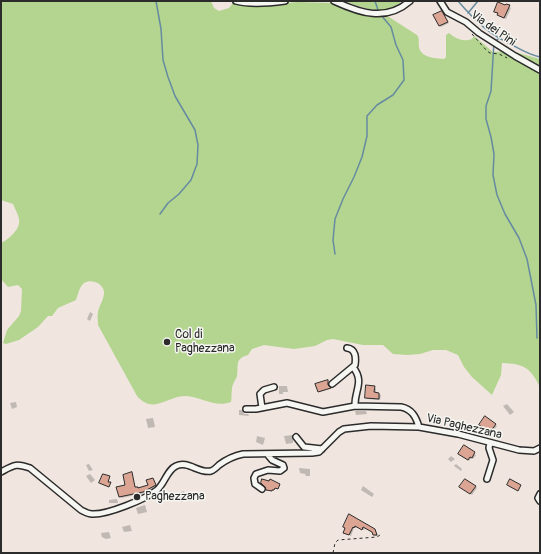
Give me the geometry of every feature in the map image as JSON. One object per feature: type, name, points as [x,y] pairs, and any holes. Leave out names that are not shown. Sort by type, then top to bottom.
[{"type":"street","points":[[236,1],[268,3],[285,1]]},
{"type":"street","points":[[334,1],[350,8],[367,12],[387,14],[403,7],[410,1]]},
{"type":"street","name":"Via dei Pini","points":[[440,1],[447,12],[466,22],[479,33],[540,70]]},
{"type":"street","points":[[332,384],[353,367],[355,355],[352,350],[347,348]]},
{"type":"street","points":[[353,367],[357,372],[359,386],[355,406]]},
{"type":"street","points":[[262,408],[260,394],[264,390],[274,387]]},
{"type":"street","points":[[246,409],[262,408],[287,403],[318,412],[327,412],[355,406],[407,408],[412,411],[419,427]]},
{"type":"street","name":"Via Paghezzana","points":[[322,449],[344,429],[371,426],[419,427],[458,434],[490,443],[529,451],[534,451],[540,448]]},
{"type":"street","points":[[296,437],[304,447],[322,449]]},
{"type":"street","points":[[487,479],[492,460],[489,448],[490,443]]},
{"type":"street","points":[[1,472],[14,465],[30,468],[81,510],[87,514],[93,514],[114,510],[152,493],[161,486],[175,466],[184,464],[204,471],[212,471],[233,456],[243,454],[312,453],[319,452],[322,449]]},
{"type":"street","points":[[262,489],[255,484],[254,478],[256,474],[268,470],[280,471],[284,468],[283,465],[272,460],[267,454]]},
{"type":"street","points":[[540,494],[538,498],[540,501]]},
{"type":"path","points":[[470,33],[490,53],[498,54],[512,60]]},
{"type":"path","points":[[332,553],[335,543],[338,540],[377,537],[380,535]]},
{"type":"green space","points":[[1,1],[211,1],[214,8],[219,11],[229,8],[233,3],[240,5],[260,6],[297,2],[332,3],[348,11],[389,17],[417,35],[420,51],[429,57],[444,59],[446,57],[446,35],[449,33],[454,37],[463,40],[472,39],[474,36],[493,52],[511,51],[540,59],[540,387],[533,375],[526,368],[516,364],[502,363],[501,375],[492,395],[472,377],[464,367],[458,355],[446,350],[433,350],[420,354],[407,355],[393,354],[383,345],[363,345],[333,339],[327,340],[315,346],[294,349],[264,345],[252,349],[248,355],[241,358],[238,363],[237,376],[232,387],[231,402],[220,404],[186,396],[160,403],[149,404],[137,396],[98,325],[99,308],[104,290],[100,285],[91,281],[82,285],[76,300],[58,308],[52,316],[48,316],[38,327],[19,340],[6,344],[3,343],[7,330],[19,316],[21,311],[22,289],[18,285],[8,287],[1,279],[1,243],[14,233],[19,223],[19,217],[13,204],[1,200]]},
{"type":"green space","points":[[345,1],[401,1],[399,5],[388,10],[376,10],[354,5]]},
{"type":"building","points":[[498,2],[505,5],[510,5],[504,18],[497,15],[498,13],[494,12]]},
{"type":"building","points":[[442,11],[448,22],[439,26],[433,15]]},
{"type":"building","points":[[328,380],[328,385],[331,388],[318,392],[315,384]]},
{"type":"building","points":[[366,385],[375,386],[374,392],[379,393],[379,399],[365,398]]},
{"type":"building","points":[[485,416],[496,424],[490,432],[479,425]]},
{"type":"building","points":[[464,445],[475,452],[472,458],[470,457],[468,460],[458,454]]},
{"type":"building","points":[[132,472],[135,487],[138,488],[148,485],[146,480],[153,478],[156,485],[143,492],[119,497],[116,487],[125,485],[123,475]]},
{"type":"building","points":[[103,474],[110,476],[108,482],[111,482],[109,487],[99,483]]},
{"type":"building","points":[[262,479],[269,481],[270,479],[280,484],[278,489],[275,488],[272,491],[266,490],[261,483]]},
{"type":"building","points":[[465,479],[476,486],[470,494],[459,487]]},
{"type":"building","points":[[510,479],[521,485],[518,491],[507,485]]},
{"type":"building","points":[[349,514],[375,529],[377,535],[373,535],[372,532],[363,527],[362,530],[355,526],[349,535],[343,533],[345,528],[343,527]]},
{"type":"waterway","points":[[156,1],[161,29],[163,60],[175,96],[195,130],[198,145],[197,164],[191,180],[179,194],[168,203],[160,214]]},
{"type":"waterway","points":[[375,1],[379,13]]},
{"type":"waterway","points":[[458,1],[490,32],[524,51],[540,57]]},
{"type":"waterway","points":[[468,13],[478,1]]},
{"type":"waterway","points":[[335,254],[333,240],[335,219],[362,157],[367,136],[367,116],[377,105],[393,95],[404,80],[403,60],[396,45],[391,27],[381,15]]},
{"type":"waterway","points":[[498,39],[494,42],[491,91],[486,106],[486,119],[494,154],[493,175],[497,195],[505,214],[519,238],[527,259],[536,305],[537,338]]},
{"type":"place","name":"Col di Paghezzana","points":[[167,342]]},
{"type":"place","name":"Paghezzana","points":[[137,497]]}]
